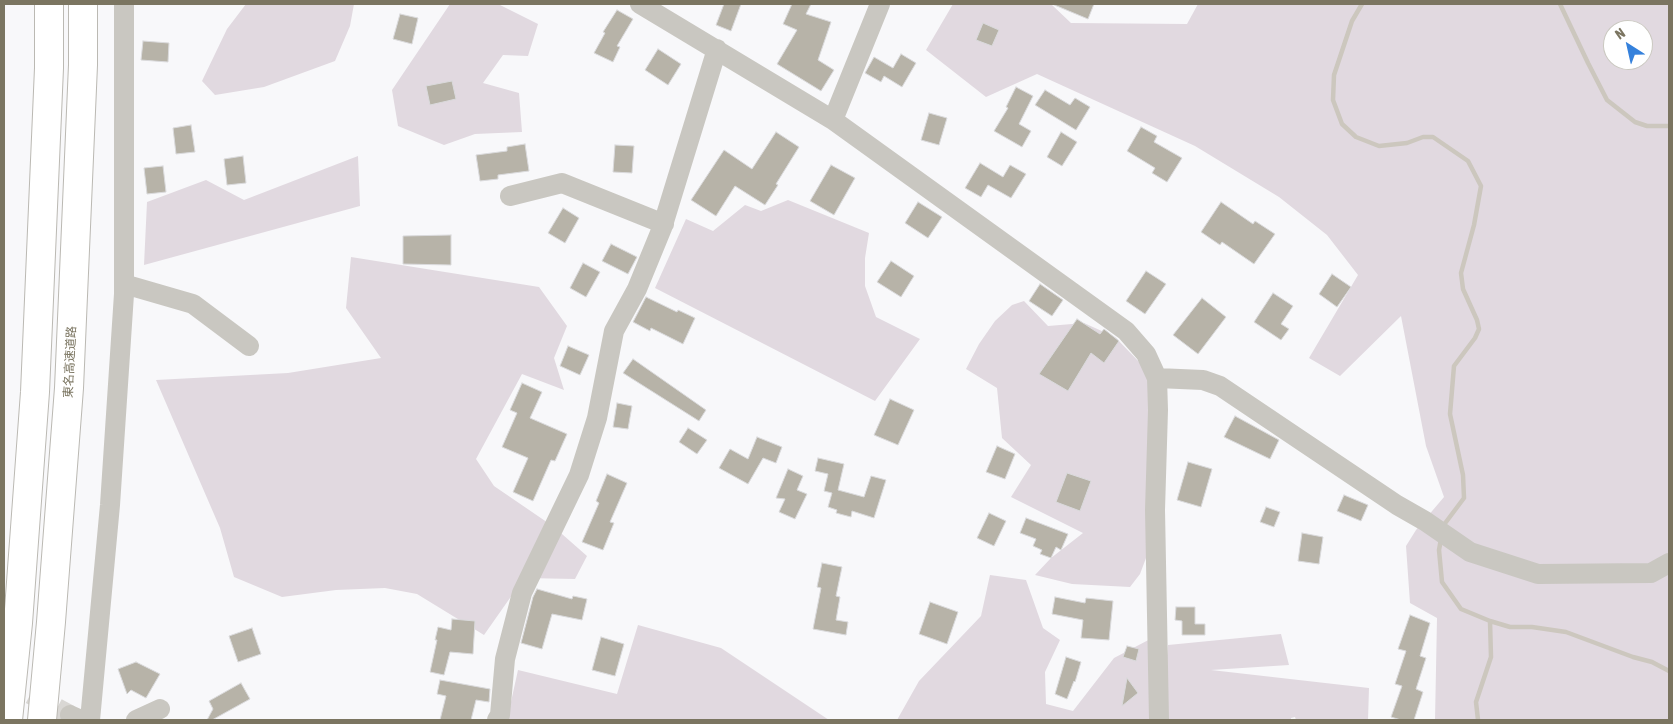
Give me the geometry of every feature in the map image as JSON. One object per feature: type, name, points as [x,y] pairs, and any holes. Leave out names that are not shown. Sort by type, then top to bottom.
[{"type":"highway","points":[[8,720],[18,623],[35,392],[49,68],[49,4]]},
{"type":"highway","name":"東名高速道路","points":[[42,720],[69,388],[83,65],[83,4]]},
{"type":"street","points":[[90,720],[110,505],[124,284],[124,4]]},
{"type":"street","points":[[833,120],[880,4]]},
{"type":"street","points":[[643,5],[833,120],[1126,331],[1146,354],[1157,378],[1155,510],[1159,720]]},
{"type":"street","points":[[497,720],[500,715],[505,659],[522,593],[579,475],[597,418],[614,331],[637,289],[664,224],[717,49]]},
{"type":"street","points":[[510,196],[562,183],[664,224]]},
{"type":"street","points":[[124,284],[192,304],[249,346]]},
{"type":"street","points":[[1157,378],[1203,380],[1220,386],[1396,505],[1425,521],[1470,552],[1538,574],[1651,573],[1669,562]]},
{"type":"street","points":[[136,720],[160,709]]},
{"type":"shaded area","points":[[246,4],[354,4],[350,26],[335,61],[264,87],[215,95],[202,81],[227,29]]},
{"type":"shaded area","points":[[450,4],[498,4],[538,24],[528,56],[503,55],[483,83],[519,93],[522,132],[475,134],[444,145],[398,126],[392,90]]},
{"type":"shaded area","points":[[953,4],[1051,4],[1071,23],[1187,24],[1198,4],[1669,4],[1669,720],[1435,720],[1437,618],[1410,603],[1406,546],[1416,530],[1444,497],[1426,446],[1401,316],[1340,376],[1309,358],[1358,275],[1327,235],[1279,197],[1195,146],[1037,74],[986,97],[926,50]]},
{"type":"shaded area","points":[[358,156],[360,206],[144,265],[147,202],[206,180],[244,200]]},
{"type":"shaded area","points":[[788,200],[869,233],[865,258],[865,286],[876,317],[920,339],[875,401],[655,288],[686,219],[713,231],[745,205],[761,211]]},
{"type":"shaded area","points":[[351,257],[539,287],[567,326],[554,358],[564,390],[522,374],[476,459],[494,486],[554,527],[587,556],[575,579],[524,578],[484,635],[417,594],[385,588],[336,590],[282,597],[234,577],[220,528],[156,380],[288,373],[381,358],[346,308]]},
{"type":"shaded area","points":[[1024,301],[1048,326],[1084,323],[1115,337],[1144,367],[1158,410],[1152,542],[1140,574],[1130,587],[1072,584],[1035,575],[1051,558],[1083,533],[1011,497],[1031,465],[1002,438],[997,388],[966,369],[979,344],[995,321],[1012,305]]},
{"type":"shaded area","points":[[990,575],[1026,580],[1043,628],[1060,640],[1045,672],[1046,704],[1073,711],[1114,658],[1158,635],[1159,720],[897,720],[919,681],[981,616]]},
{"type":"shaded area","points":[[638,625],[721,648],[829,720],[507,720],[518,670],[617,694]]},
{"type":"shaded area","points":[[1281,634],[1289,665],[1211,670],[1369,688],[1368,720],[1296,720],[1295,717],[1291,718],[1291,720],[1161,720],[1168,645]]},
{"type":"building","points":[[724,4],[741,4],[731,31],[716,25]]},
{"type":"building","points":[[792,4],[811,4],[806,14],[831,22],[818,60],[834,70],[821,91],[777,64],[797,30],[783,24]]},
{"type":"building","points":[[1052,4],[1094,4],[1088,19]]},
{"type":"building","points":[[617,10],[633,19],[617,46],[620,47],[613,62],[594,53],[605,33],[603,32]]},
{"type":"building","points":[[400,14],[418,18],[412,44],[393,39]]},
{"type":"building","points":[[983,23],[999,30],[992,46],[976,40]]},
{"type":"building","points":[[143,41],[169,43],[168,62],[141,60]]},
{"type":"building","points":[[658,49],[681,64],[668,85],[645,70]]},
{"type":"building","points":[[901,54],[916,63],[902,87],[884,76],[881,82],[865,73],[874,57],[893,68]]},
{"type":"building","points":[[452,81],[456,99],[430,105],[426,86]]},
{"type":"building","points":[[1016,87],[1033,96],[1019,124],[1031,131],[1022,147],[994,131],[1008,108],[1006,107]]},
{"type":"building","points":[[1045,90],[1070,105],[1075,98],[1090,107],[1076,130],[1035,105]]},
{"type":"building","points":[[929,113],[947,118],[939,145],[921,140]]},
{"type":"building","points":[[191,125],[195,152],[176,154],[173,128]]},
{"type":"building","points":[[1141,127],[1157,136],[1154,142],[1182,158],[1167,182],[1152,173],[1155,168],[1127,151]]},
{"type":"building","points":[[776,132],[799,147],[765,205],[735,186],[716,216],[691,200],[724,150],[752,169]]},
{"type":"building","points":[[1061,132],[1077,142],[1062,166],[1047,157]]},
{"type":"building","points":[[525,144],[529,171],[498,175],[498,179],[480,181],[476,155],[507,151],[507,147]]},
{"type":"building","points":[[615,145],[634,146],[632,173],[613,172]]},
{"type":"building","points":[[243,156],[246,183],[227,185],[224,159]]},
{"type":"building","points":[[980,163],[1003,177],[1010,165],[1026,174],[1011,198],[988,185],[981,197],[965,188]]},
{"type":"building","points":[[831,165],[855,178],[834,215],[810,201]]},
{"type":"building","points":[[163,166],[166,192],[147,194],[144,168]]},
{"type":"building","points":[[918,202],[942,217],[928,238],[905,223]]},
{"type":"building","points":[[1221,202],[1253,224],[1255,221],[1275,234],[1254,264],[1222,242],[1220,245],[1201,232]]},
{"type":"building","points":[[563,208],[579,218],[565,243],[548,233]]},
{"type":"building","points":[[451,235],[451,265],[403,264],[403,236]]},
{"type":"building","points":[[611,244],[637,257],[628,274],[602,261]]},
{"type":"building","points":[[891,261],[914,276],[901,297],[877,282]]},
{"type":"building","points":[[583,263],[600,272],[586,297],[570,288]]},
{"type":"building","points":[[1146,271],[1166,284],[1145,314],[1126,301]]},
{"type":"building","points":[[1332,274],[1351,287],[1337,307],[1319,294]]},
{"type":"building","points":[[1040,284],[1063,300],[1052,316],[1029,301]]},
{"type":"building","points":[[1273,293],[1293,306],[1281,324],[1289,329],[1281,340],[1254,322]]},
{"type":"building","points":[[646,297],[677,312],[678,310],[695,318],[683,344],[651,328],[650,331],[633,322]]},
{"type":"building","points":[[1202,298],[1226,317],[1198,354],[1173,335]]},
{"type":"building","points":[[1077,319],[1100,334],[1104,329],[1119,341],[1104,363],[1091,353],[1068,391],[1039,374]]},
{"type":"building","points":[[568,346],[589,355],[580,375],[560,366]]},
{"type":"building","points":[[633,359],[706,410],[699,421],[623,373]]},
{"type":"building","points":[[522,383],[542,392],[530,418],[567,434],[555,461],[551,460],[533,501],[513,492],[528,458],[502,447],[517,413],[510,410]]},
{"type":"building","points":[[890,399],[914,410],[898,445],[874,435]]},
{"type":"building","points":[[617,403],[632,406],[628,429],[613,427]]},
{"type":"building","points":[[1235,416],[1279,440],[1270,459],[1224,437]]},
{"type":"building","points":[[688,428],[707,440],[697,454],[679,442]]},
{"type":"building","points":[[757,437],[782,447],[776,463],[763,458],[748,484],[719,468],[730,449],[748,459]]},
{"type":"building","points":[[997,446],[1015,454],[1005,479],[986,472]]},
{"type":"building","points":[[818,458],[844,464],[838,490],[864,497],[871,476],[886,480],[874,518],[852,511],[851,517],[836,513],[837,510],[828,507],[832,493],[824,491],[828,474],[815,471]]},
{"type":"building","points":[[1188,462],[1212,469],[1201,507],[1177,500]]},
{"type":"building","points":[[788,469],[803,476],[797,490],[807,494],[795,519],[779,512],[785,499],[776,498]]},
{"type":"building","points":[[1067,473],[1091,481],[1080,511],[1056,502]]},
{"type":"building","points":[[607,474],[627,483],[610,522],[614,523],[603,550],[582,542],[599,503],[596,501]]},
{"type":"building","points":[[1344,495],[1368,505],[1361,521],[1337,511]]},
{"type":"building","points":[[1266,507],[1280,512],[1274,527],[1260,522]]},
{"type":"building","points":[[989,513],[1006,521],[994,546],[977,538]]},
{"type":"building","points":[[1026,518],[1068,534],[1061,550],[1056,547],[1051,558],[1040,554],[1042,550],[1033,546],[1036,539],[1020,533]]},
{"type":"building","points":[[1302,533],[1323,537],[1319,564],[1298,561]]},
{"type":"building","points":[[822,563],[842,567],[836,596],[840,597],[836,620],[848,622],[846,635],[813,629],[821,588],[817,587]]},
{"type":"building","points":[[537,589],[572,599],[573,596],[587,599],[582,620],[552,614],[542,649],[521,643],[533,597]]},
{"type":"building","points":[[1055,597],[1085,603],[1086,598],[1113,601],[1109,640],[1081,638],[1083,620],[1052,614]]},
{"type":"building","points":[[930,602],[958,612],[947,644],[919,634]]},
{"type":"building","points":[[1176,607],[1195,607],[1195,624],[1205,624],[1205,635],[1182,635],[1182,621],[1175,620]]},
{"type":"building","points":[[1410,615],[1430,623],[1420,656],[1426,658],[1416,689],[1423,692],[1414,720],[1401,720],[1391,717],[1402,686],[1395,684],[1406,651],[1398,649]]},
{"type":"building","points":[[452,619],[475,621],[473,654],[450,652],[444,675],[430,672],[438,627],[451,630]]},
{"type":"building","points":[[252,628],[261,654],[238,662],[229,636]]},
{"type":"building","points":[[601,637],[624,644],[615,676],[592,670]]},
{"type":"building","points":[[1127,646],[1139,649],[1136,661],[1123,657]]},
{"type":"building","points":[[1066,657],[1081,662],[1067,699],[1055,694]]},
{"type":"building","points":[[136,662],[160,674],[146,698],[131,690],[127,694],[118,669]]},
{"type":"building","points":[[1127,678],[1138,693],[1122,706]]},
{"type":"building","points":[[440,680],[490,689],[489,702],[476,700],[471,720],[440,720],[446,696],[437,694]]},
{"type":"building","points":[[241,683],[250,699],[212,720],[207,720],[213,709],[209,701]]},
{"type":"waterway","points":[[1362,4],[1352,21],[1334,75],[1333,100],[1342,124],[1356,137],[1379,146],[1407,143],[1423,137],[1433,137],[1468,161],[1481,186],[1474,225],[1461,273],[1463,289],[1479,329],[1475,338],[1454,366],[1450,414],[1463,475],[1464,498],[1443,526]]},
{"type":"waterway","points":[[1560,4],[1607,100],[1635,122],[1647,126],[1669,126]]},
{"type":"waterway","points":[[1441,539],[1439,550],[1442,582],[1461,609],[1510,627],[1532,627],[1566,632],[1633,657],[1652,662],[1669,671]]},
{"type":"waterway","points":[[1478,720],[1476,702],[1491,657],[1490,621]]},
{"type":"tunnel","points":[[4,680],[70,715]]}]
